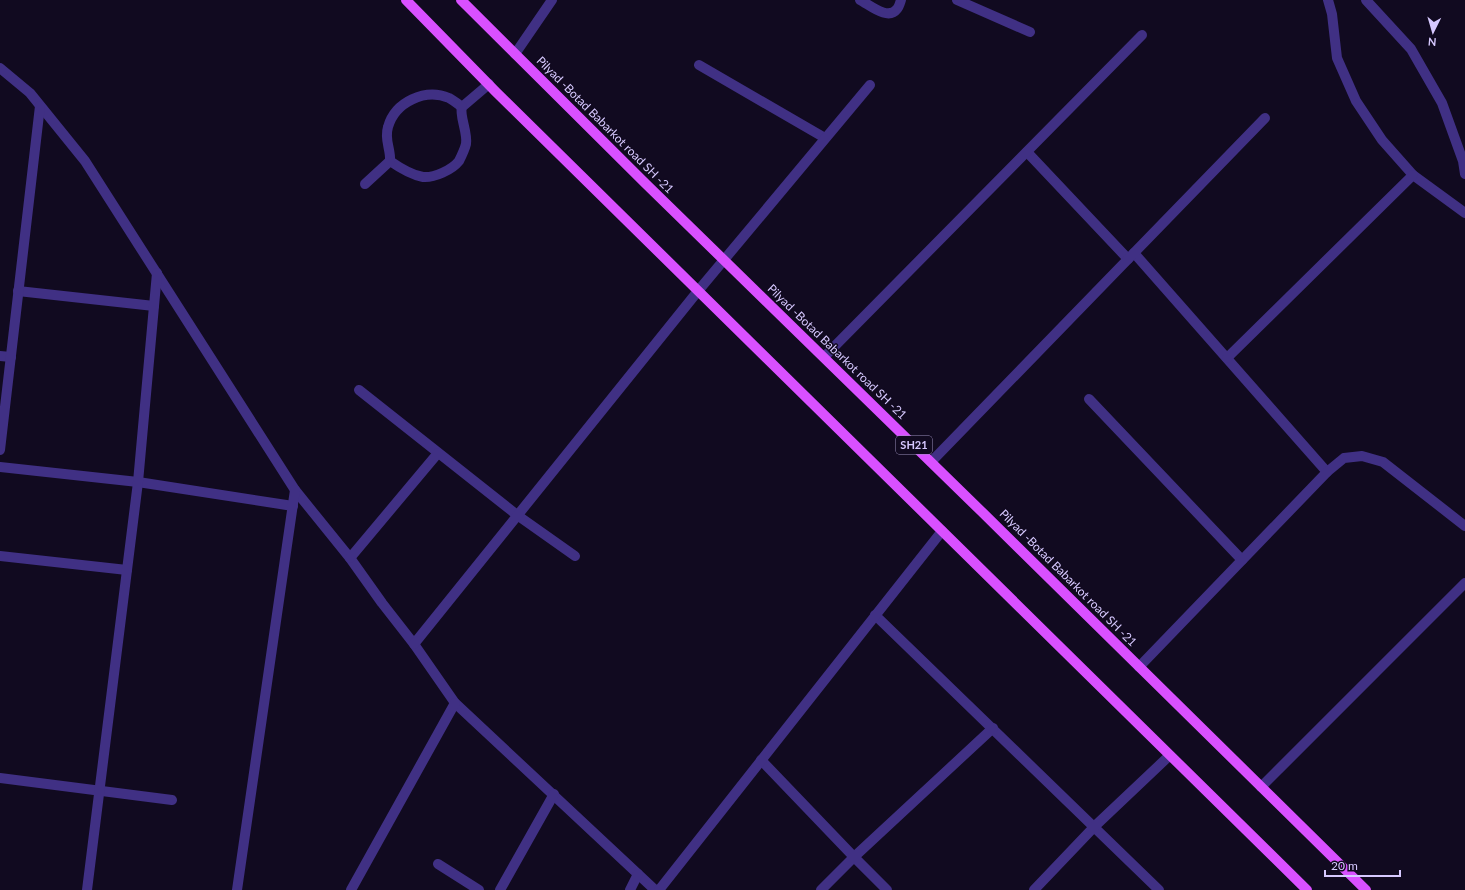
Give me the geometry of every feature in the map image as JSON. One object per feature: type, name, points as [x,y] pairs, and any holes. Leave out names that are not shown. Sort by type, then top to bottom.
[{"type":"main road","points":[[406,0],[698,291],[942,530],[1169,756],[1307,890]]},
{"type":"main road","name":"Pilyad -Botad Babarkot road SH -21","points":[[461,0],[1366,890]]},
{"type":"street","points":[[516,54],[552,0]]},
{"type":"street","points":[[860,0],[884,13],[891,14],[897,9],[901,0]]},
{"type":"street","points":[[957,0],[1030,32]]},
{"type":"street","points":[[1328,0],[1332,14],[1337,58],[1356,101],[1382,140],[1413,175],[1465,213]]},
{"type":"street","points":[[1366,0],[1411,49],[1442,103],[1463,161],[1465,174]]},
{"type":"street","points":[[824,357],[1142,35]]},
{"type":"street","points":[[699,65],[825,138]]},
{"type":"street","points":[[0,68],[30,93],[85,161],[295,490],[350,558],[414,644],[455,703],[655,890]]},
{"type":"street","points":[[462,107],[449,98],[434,95],[419,96],[405,103],[394,114],[388,127],[386,142],[390,161],[406,172],[424,177],[443,173],[458,161],[466,143],[461,110],[462,107],[489,84]]},
{"type":"street","points":[[414,644],[698,291],[870,85]]},
{"type":"street","points":[[0,450],[40,106]]},
{"type":"street","points":[[931,462],[1265,118]]},
{"type":"street","points":[[1027,152],[1131,256],[1227,358],[1327,472]]},
{"type":"street","points":[[366,184],[390,161]]},
{"type":"street","points":[[1227,358],[1413,175]]},
{"type":"street","points":[[87,890],[138,482],[157,273]]},
{"type":"street","points":[[18,291],[154,306]]},
{"type":"street","points":[[0,356],[11,357]]},
{"type":"street","points":[[359,390],[517,515],[575,556]]},
{"type":"street","points":[[1089,399],[1242,560]]},
{"type":"street","points":[[350,558],[438,453]]},
{"type":"street","points":[[1139,667],[1327,472],[1344,458],[1362,456],[1383,462],[1465,526]]},
{"type":"street","points":[[0,467],[138,482],[293,506]]},
{"type":"street","points":[[237,890],[295,490]]},
{"type":"street","points":[[659,890],[942,530]]},
{"type":"street","points":[[0,556],[127,570]]},
{"type":"street","points":[[1261,787],[1465,583]]},
{"type":"street","points":[[875,615],[1095,826],[1159,890]]},
{"type":"street","points":[[351,890],[455,703]]},
{"type":"street","points":[[821,890],[854,857],[993,728]]},
{"type":"street","points":[[1034,890],[1095,826],[1169,756]]},
{"type":"street","points":[[761,760],[887,890]]},
{"type":"street","points":[[0,778],[172,800]]},
{"type":"street","points":[[500,890],[554,794]]},
{"type":"street","points":[[438,864],[480,890]]},
{"type":"street","points":[[630,890],[638,874]]}]
